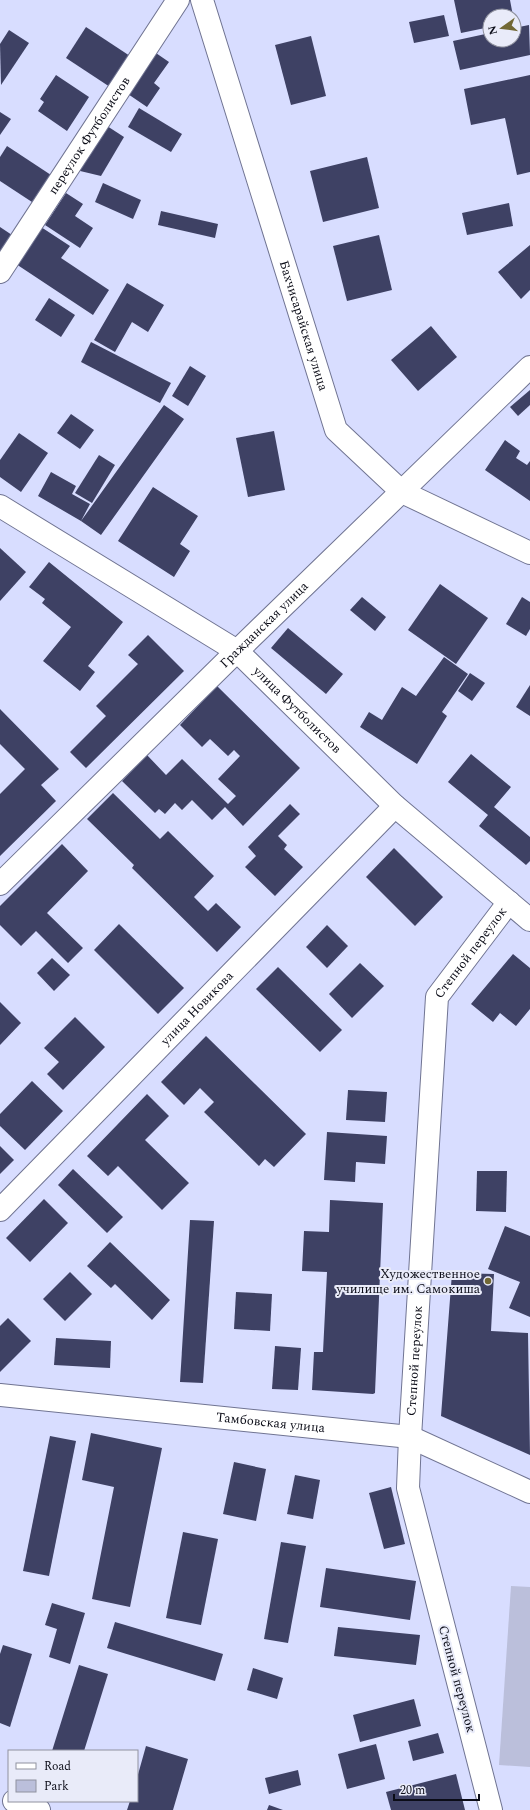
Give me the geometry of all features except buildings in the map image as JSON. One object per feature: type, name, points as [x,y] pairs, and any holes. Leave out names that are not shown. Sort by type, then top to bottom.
[{"type":"street","name":"переулок Футболистов","points":[[0,272],[178,0]]},
{"type":"street","name":"Бахчисарайская улица","points":[[202,0],[336,430],[402,492],[530,553]]},
{"type":"street","name":"Гражданская улица","points":[[0,884],[237,651],[530,367]]},
{"type":"street","name":"улица Футболистов","points":[[1,509],[237,651],[395,806],[530,920]]},
{"type":"street","name":"улица Новикова","points":[[0,1210],[395,806]]},
{"type":"street","name":"Степной переулок","points":[[491,1810],[408,1488],[437,998],[509,902]]},
{"type":"street","name":"Тамбовская улица","points":[[0,1395],[410,1437],[530,1492]]},
{"type":"street","points":[[17,1802],[39,1810]]},
{"type":"green space","points":[[511,1586],[530,1587],[530,1767],[499,1765]]},
{"type":"place","name":"Художественное училище им. Самокиша","points":[[488,1281]]}]
